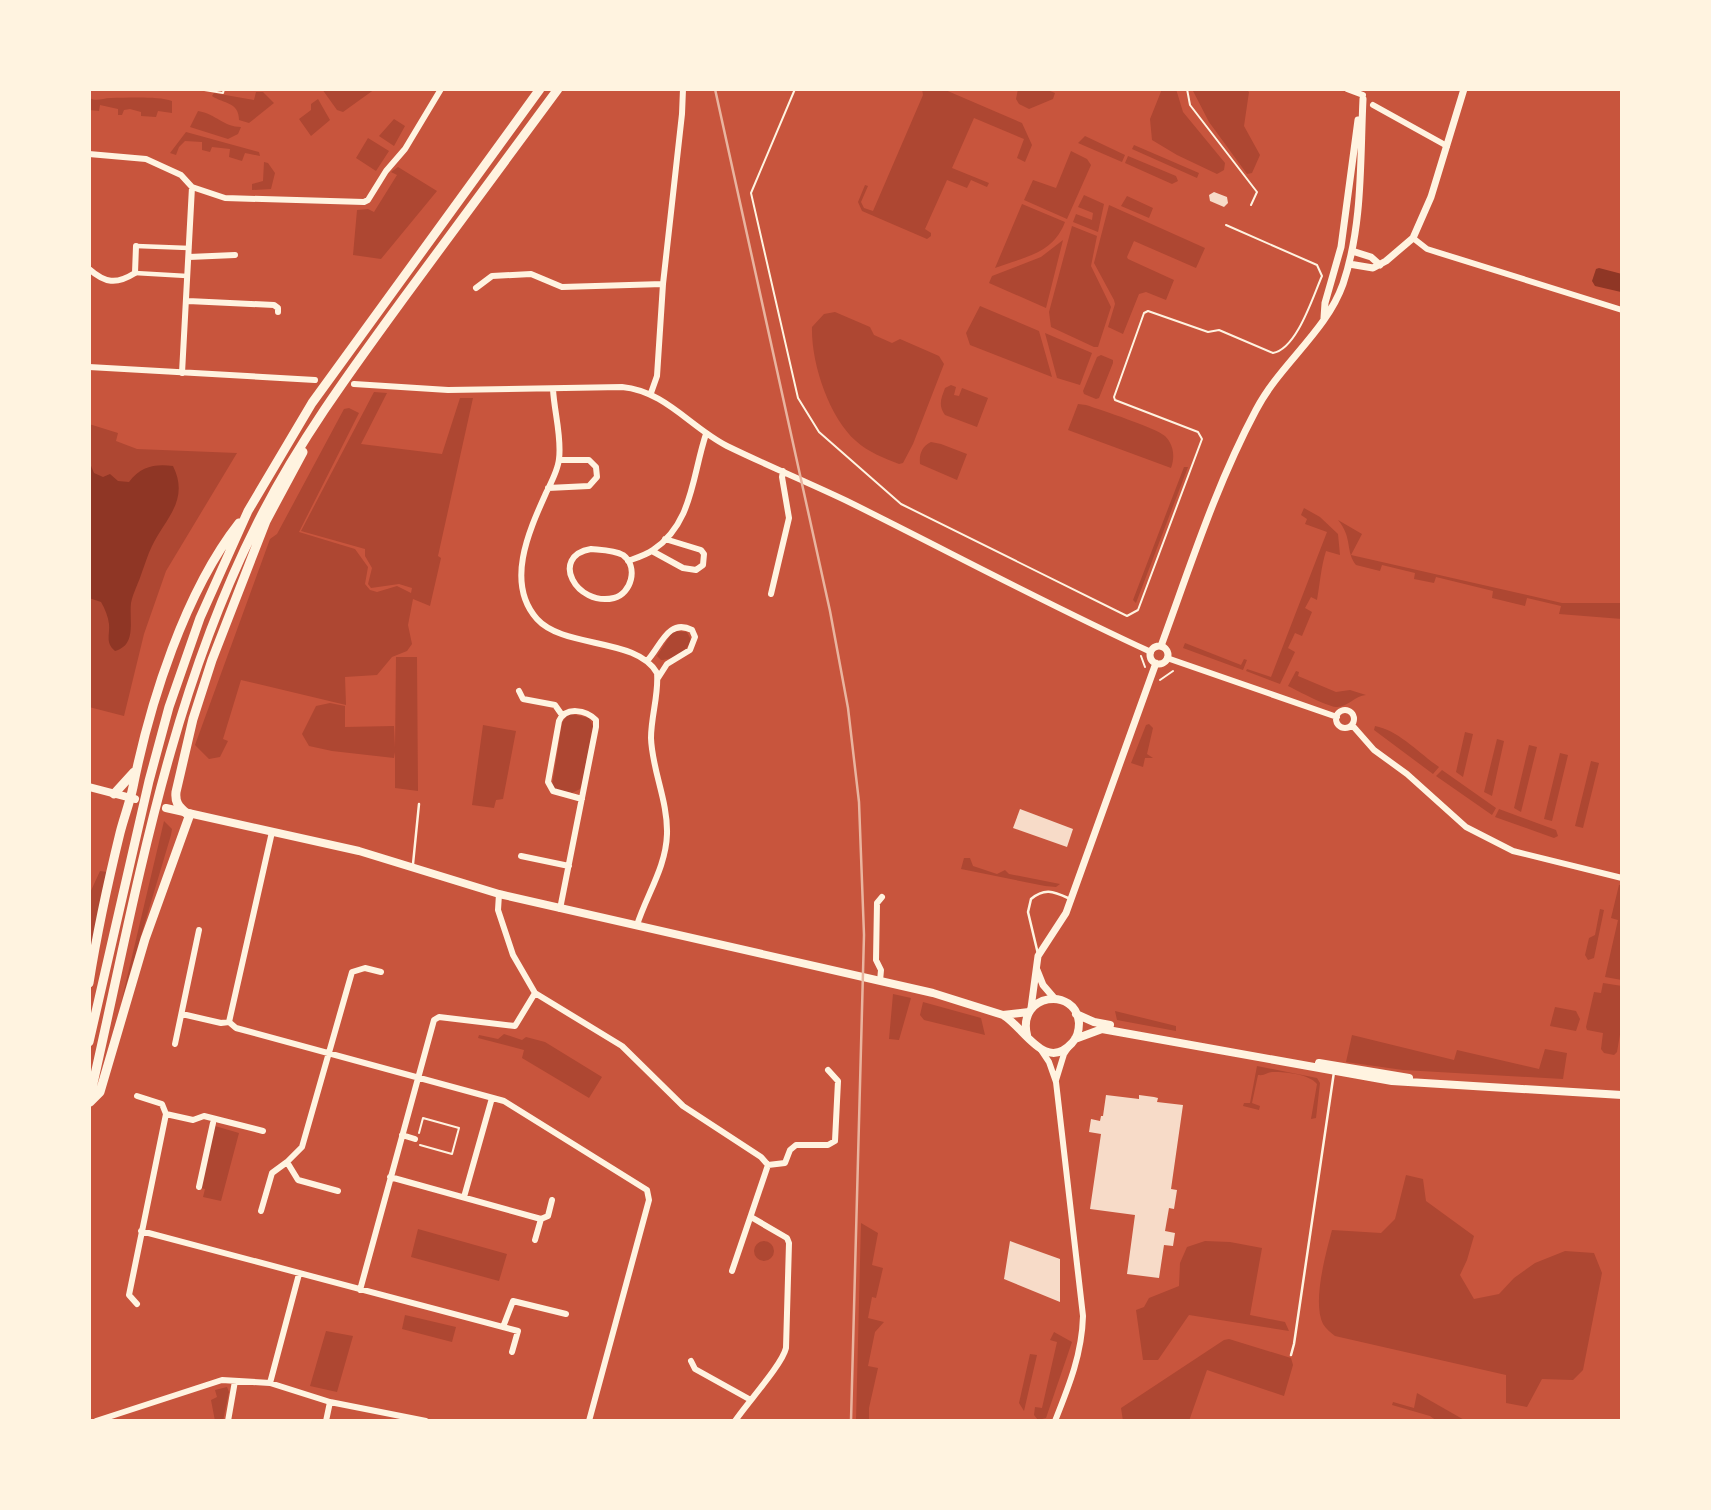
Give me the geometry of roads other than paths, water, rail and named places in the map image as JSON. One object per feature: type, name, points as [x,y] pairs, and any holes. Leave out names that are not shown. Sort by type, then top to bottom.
[{"type":"main road","points":[[89,1042],[149,781],[185,656],[248,511],[312,403],[540,89]]},
{"type":"main road","points":[[89,1102],[162,784],[186,698],[224,598],[271,496],[331,399],[558,89]]},
{"type":"main road","points":[[188,814],[175,800],[176,792],[193,719],[212,660],[266,521],[331,399]]},
{"type":"main road","points":[[89,984],[120,834],[132,798],[135,770],[152,710],[190,606],[219,548],[248,511]]},
{"type":"main road","points":[[114,794],[135,770]]},
{"type":"main road","points":[[89,787],[132,798]]},
{"type":"main road","points":[[166,807],[359,851],[499,894],[560,909],[933,993],[1003,1015],[1012,1020],[1041,1050],[1056,1052],[1101,1029],[1392,1081],[1622,1093]]},
{"type":"main road","points":[[89,1102],[100,1092],[145,939],[188,814]]},
{"type":"main road","points":[[1003,1015],[1030,1010],[1038,1003],[1055,999],[1068,1004],[1076,1014],[1094,1023],[1246,1051],[1407,1077],[1622,1093]]},
{"type":"main road","points":[[1027,1035],[1025,1027],[1030,1010]]},
{"type":"main road","points":[[1072,1043],[1079,1027],[1076,1014]]},
{"type":"street","points":[[89,154],[139,157],[181,175],[192,187],[225,198],[357,203],[368,200],[386,171],[405,149],[441,89]]},
{"type":"street","points":[[652,393],[657,376],[663,284],[682,114],[682,89]]},
{"type":"street","points":[[1347,89],[1364,94]]},
{"type":"street","points":[[1349,264],[1368,268],[1380,265],[1413,238],[1431,197],[1464,89]]},
{"type":"street","points":[[1324,319],[1325,303],[1341,247],[1355,135],[1364,94]]},
{"type":"street","points":[[1161,646],[1231,461],[1257,408],[1278,375],[1334,306],[1349,264],[1357,230],[1364,94]]},
{"type":"street","points":[[1373,105],[1447,146]]},
{"type":"street","points":[[182,373],[188,301],[192,187]]},
{"type":"street","points":[[1413,238],[1427,249],[1622,310]]},
{"type":"street","points":[[135,273],[136,246],[190,248]]},
{"type":"street","points":[[1352,251],[1371,257],[1380,265]]},
{"type":"street","points":[[189,257],[235,255]]},
{"type":"street","points":[[89,269],[101,279],[123,281],[135,273],[188,276]]},
{"type":"street","points":[[476,288],[492,276],[531,274],[562,287],[663,284]]},
{"type":"street","points":[[188,301],[274,304],[278,307],[278,312]]},
{"type":"street","points":[[89,367],[315,380]]},
{"type":"street","points":[[354,384],[448,390],[622,387],[652,393],[706,434],[1151,652]]},
{"type":"street","points":[[553,389],[559,460],[531,527],[521,586],[530,609],[542,624],[559,633],[618,648],[647,661],[654,667],[658,678]]},
{"type":"street","points":[[628,561],[652,551],[665,540],[687,509],[706,434]]},
{"type":"street","points":[[548,488],[589,486],[597,477],[596,467],[589,460],[559,460]]},
{"type":"street","points":[[771,594],[789,518],[783,471]]},
{"type":"street","points":[[652,551],[692,571],[703,565],[704,554],[699,549],[665,540]]},
{"type":"street","points":[[585,550],[613,552],[624,556],[628,561],[631,582],[624,594],[616,598],[589,596],[582,593],[571,580],[573,559],[585,550]]},
{"type":"street","points":[[637,926],[660,871],[666,845],[665,810],[651,737],[658,678],[667,664],[690,650],[695,637],[692,630],[680,626],[669,630],[647,661]]},
{"type":"street","points":[[1161,646],[1167,652],[1167,658],[1161,664],[1150,657],[1156,647],[1161,646]]},
{"type":"street","points":[[1167,658],[1337,717]]},
{"type":"street","points":[[1030,1010],[1038,956],[1066,914],[1156,663]]},
{"type":"street","points":[[519,691],[523,699],[555,705],[562,715],[548,782],[553,791],[582,799]]},
{"type":"street","points":[[560,909],[596,727],[596,720],[589,714],[575,711],[562,715]]},
{"type":"street","points":[[1342,711],[1350,712],[1354,720],[1352,725],[1342,727],[1337,722],[1342,711]]},
{"type":"street","points":[[1352,725],[1374,750],[1407,774],[1466,827],[1513,851],[1622,878]]},
{"type":"street","points":[[229,1022],[272,832]]},
{"type":"street","points":[[521,856],[569,866]]},
{"type":"street","points":[[499,894],[498,910],[513,955],[536,993],[622,1046],[683,1106],[761,1157],[768,1165]]},
{"type":"street","points":[[880,981],[881,970],[876,960],[877,903],[882,897]]},
{"type":"street","points":[[175,1044],[198,930]]},
{"type":"street","points":[[1036,967],[1042,985],[1055,999]]},
{"type":"street","points":[[261,1211],[272,1173],[302,1147],[352,972],[365,968],[381,972]]},
{"type":"street","points":[[360,1290],[417,1078],[436,1018],[515,1026],[536,993]]},
{"type":"street","points":[[182,1014],[221,1023],[229,1022],[236,1028],[511,1104],[641,1185],[649,1195],[589,1421]]},
{"type":"street","points":[[1056,1082],[1064,1054],[1072,1043]]},
{"type":"street","points":[[1041,1050],[1056,1082],[1083,1316],[1077,1363],[1055,1421]]},
{"type":"street","points":[[768,1165],[785,1163],[790,1150],[796,1145],[828,1145],[835,1141],[838,1081],[828,1070]]},
{"type":"street","points":[[137,1097],[162,1104],[166,1114],[129,1295],[137,1304]]},
{"type":"street","points":[[464,1197],[492,1098]]},
{"type":"street","points":[[166,1114],[193,1120],[204,1116],[262,1131]]},
{"type":"street","points":[[199,1187],[213,1123]]},
{"type":"street","points":[[402,1135],[416,1139]]},
{"type":"street","points":[[287,1162],[299,1180],[338,1191]]},
{"type":"street","points":[[732,1270],[768,1165]]},
{"type":"street","points":[[390,1177],[541,1219],[548,1216],[552,1199]]},
{"type":"street","points":[[735,1421],[785,1353],[790,1247],[787,1238],[751,1217]]},
{"type":"street","points":[[535,1240],[541,1219]]},
{"type":"street","points":[[141,1231],[517,1331],[512,1352]]},
{"type":"street","points":[[270,1383],[299,1274]]},
{"type":"street","points":[[503,1327],[513,1301],[566,1314]]},
{"type":"street","points":[[691,1361],[695,1369],[749,1399]]},
{"type":"street","points":[[96,1421],[222,1380],[270,1383],[330,1402],[426,1421]]},
{"type":"street","points":[[228,1421],[235,1381]]},
{"type":"street","points":[[326,1421],[330,1402]]},
{"type":"lane","points":[[1341,247],[1352,251]]},
{"type":"lane","points":[[412,868],[419,804]]},
{"type":"lane","points":[[1038,956],[1028,912],[1031,899],[1044,891],[1052,891],[1071,899]]},
{"type":"lane","points":[[1291,1355],[1334,1072]]},
{"type":"railway","points":[[715,89],[830,611],[848,708],[859,802],[864,935],[851,1421]]}]
